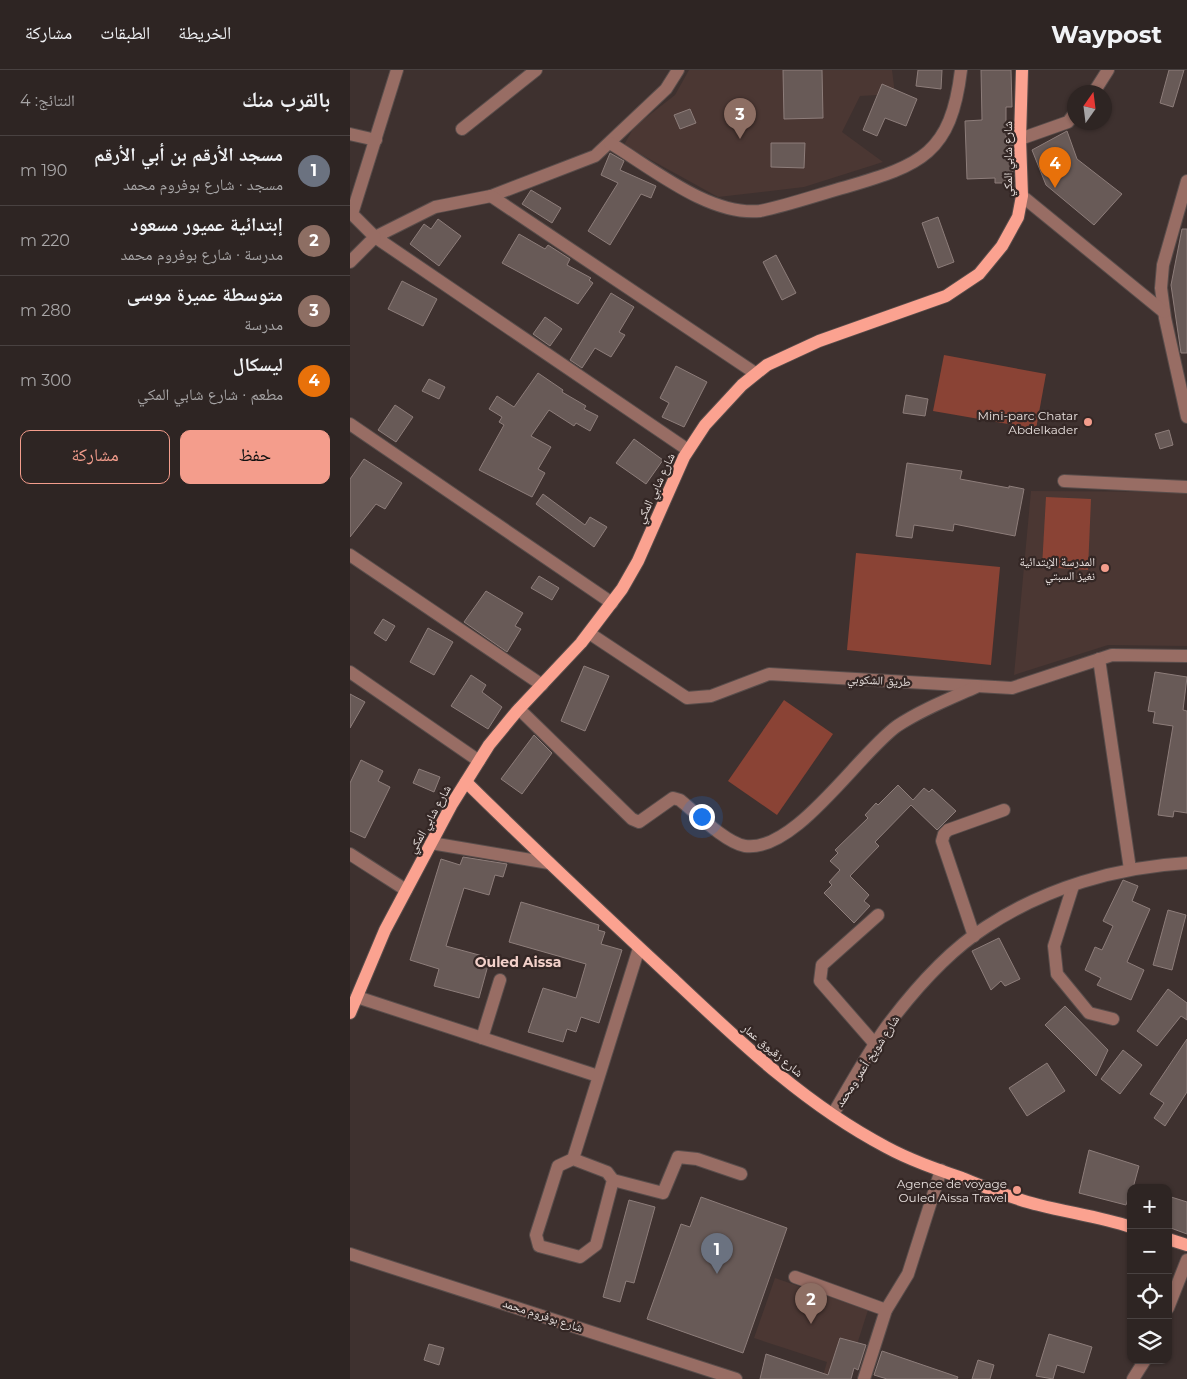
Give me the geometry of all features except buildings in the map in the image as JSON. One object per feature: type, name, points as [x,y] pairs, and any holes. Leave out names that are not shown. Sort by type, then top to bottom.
[{"type":"main road","name":"شارع شابي المكي","points":[[350,1014],[376,947],[466,782],[489,745],[519,709],[590,633],[612,603],[638,561],[688,450],[716,411],[755,374],[797,350],[924,305],[962,287],[980,274],[1002,246],[1018,217],[1022,196],[1020,139],[1022,70]]},
{"type":"main road","name":"شارع زقيوق عمار","points":[[466,782],[548,863],[778,1075],[833,1114],[886,1147],[941,1170],[1038,1205],[1104,1218],[1127,1226]]},
{"type":"main road","points":[[1172,1240],[1187,1245]]},
{"type":"street","points":[[396,70],[376,140],[351,213],[375,237],[688,450]]},
{"type":"street","points":[[462,128],[536,70]]},
{"type":"street","points":[[350,262],[375,237],[435,207],[491,196],[595,156],[666,90],[678,70]]},
{"type":"street","points":[[610,143],[662,176],[720,206],[740,211],[760,211],[895,173],[918,160],[937,142],[951,119],[958,94],[961,70]]},
{"type":"street","points":[[1098,85],[1108,70]]},
{"type":"street","points":[[1020,139],[1067,122]]},
{"type":"street","points":[[351,133],[376,140]]},
{"type":"street","points":[[1187,181],[1163,266],[1162,288],[1164,312],[1187,417]]},
{"type":"street","points":[[491,196],[755,374]]},
{"type":"street","points":[[1022,196],[1164,312]]},
{"type":"street","points":[[352,430],[612,603]]},
{"type":"street","points":[[1064,481],[1187,488]]},
{"type":"street","points":[[350,555],[542,685]]},
{"type":"street","name":"طريق الشكوبي","points":[[590,633],[687,698],[711,696],[769,674],[1012,688],[1099,659],[1126,654],[1187,656]]},
{"type":"street","points":[[1099,659],[1130,869]]},
{"type":"street","points":[[350,672],[479,761]]},
{"type":"street","points":[[519,709],[632,819],[639,822],[645,820],[673,798],[680,800],[735,843],[747,846],[764,843],[794,828],[870,750],[896,727],[978,686]]},
{"type":"street","points":[[974,936],[942,841],[944,834],[948,830],[1004,810]]},
{"type":"street","points":[[431,844],[548,863]]},
{"type":"street","points":[[350,854],[406,890]]},
{"type":"street","name":"شارع شويخ أعمر ومحمد","points":[[833,1114],[875,1044],[915,992],[974,936],[1001,917],[1074,886],[1108,874],[1130,869],[1187,862]]},
{"type":"street","points":[[1074,886],[1054,946],[1057,974],[1089,1013],[1113,1018]]},
{"type":"street","points":[[875,1044],[820,981],[820,972],[822,965],[878,915]]},
{"type":"street","points":[[613,1180],[596,1245],[580,1257],[539,1246],[536,1235],[558,1166],[572,1159],[639,948]]},
{"type":"street","points":[[482,1038],[500,980]]},
{"type":"street","points":[[357,997],[598,1076]]},
{"type":"street","points":[[572,1159],[607,1172],[613,1180],[663,1193],[678,1157],[697,1159],[741,1174]]},
{"type":"street","points":[[864,1379],[886,1310],[908,1274],[941,1170]]},
{"type":"street","name":"شارع بوفروم محمد","points":[[350,1254],[736,1379]]},
{"type":"street","points":[[1172,1298],[1187,1260]]},
{"type":"street","points":[[794,1277],[886,1310]]},
{"type":"street","points":[[1132,1379],[1142,1364]]},
{"type":"shaded area","points":[[689,70],[892,70],[895,94],[860,96],[842,132],[883,162],[804,187],[718,197],[624,145],[634,127],[675,95]]},
{"type":"shaded area","points":[[944,355],[1046,374],[1036,429],[933,411]]},
{"type":"shaded area","name":"المدرسة الإبتدائية نغيز السبتي","points":[[1031,491],[1187,492],[1187,646],[1108,645],[1014,675]]},
{"type":"shaded area","points":[[1046,497],[1091,499],[1088,570],[1042,567]]},
{"type":"shaded area","points":[[856,553],[1000,567],[991,665],[847,650]]},
{"type":"shaded area","points":[[784,700],[833,734],[777,815],[728,781]]},
{"type":"shaded area","points":[[775,1278],[868,1310],[846,1379],[822,1379],[827,1362],[754,1338]]},
{"type":"place","name":"متوسطة عميرة موسى","points":[[740,139]]},
{"type":"place","name":"ليسكال","points":[[1055,188]]},
{"type":"place","name":"Mini-parc Chatar Abdelkader","points":[[1088,422]]},
{"type":"place","name":"المدرسة الإبتدائية نغيز السبتي","points":[[1105,568]]},
{"type":"place","name":"Agence de voyage Ouled Aissa Travel","points":[[1017,1190]]},
{"type":"place","name":"مسجد الأرقم بن أبي الأرقم","points":[[717,1274]]},
{"type":"place","name":"إبتدائية عميور مسعود","points":[[811,1324]]},
{"type":"district","name":"Ouled Aissa","points":[[518,962]]}]
